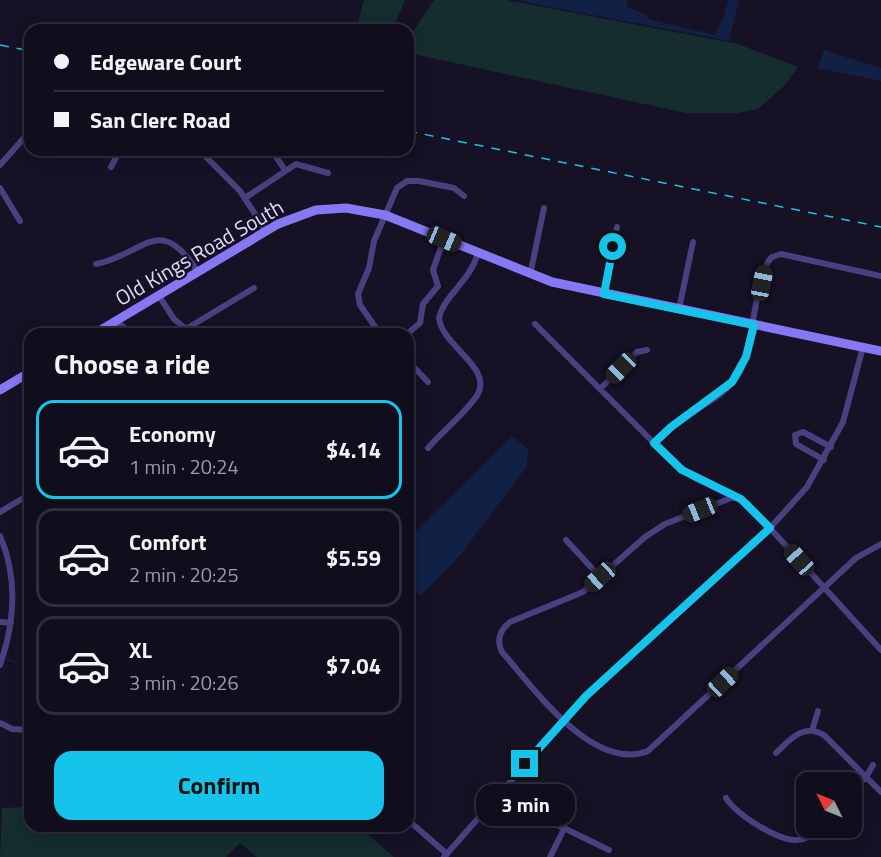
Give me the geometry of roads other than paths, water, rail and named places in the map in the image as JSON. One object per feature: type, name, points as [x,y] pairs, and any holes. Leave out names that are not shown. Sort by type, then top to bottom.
[{"type":"street","points":[[0,165],[24,139]]},
{"type":"street","points":[[111,167],[117,156]]},
{"type":"street","points":[[275,156],[285,170]]},
{"type":"street","points":[[206,157],[245,198],[266,231]]},
{"type":"street","points":[[245,198],[297,164],[328,173]]},
{"type":"street","points":[[376,328],[360,305],[358,294],[368,271],[372,246],[397,188],[407,181],[454,188],[464,196]]},
{"type":"street","points":[[0,188],[20,221]]},
{"type":"street","name":"Old Kings Road South","points":[[104,328],[289,219],[316,210],[351,208],[385,215],[530,275],[604,294],[881,351]]},
{"type":"street","points":[[530,275],[544,208]]},
{"type":"street","points":[[604,294],[617,227]]},
{"type":"street","points":[[414,328],[420,323],[423,304],[438,286],[433,270],[444,239]]},
{"type":"street","points":[[96,264],[112,261],[141,244],[159,240],[182,250],[198,272]]},
{"type":"street","points":[[679,309],[693,242]]},
{"type":"street","points":[[428,448],[476,398],[480,386],[477,369],[446,338],[439,318],[445,304],[470,274],[478,253]]},
{"type":"street","points":[[654,443],[671,427],[732,382],[746,357],[765,266],[772,257],[781,255],[881,276]]},
{"type":"street","points":[[188,328],[254,288]]},
{"type":"street","points":[[159,296],[174,319],[185,328]]},
{"type":"street","points":[[116,321],[125,328]]},
{"type":"street","points":[[535,324],[682,470],[748,504],[881,650]]},
{"type":"street","points":[[414,826],[445,855],[586,696],[770,528],[807,487],[831,447],[851,397],[863,347]]},
{"type":"street","points":[[600,389],[637,352],[647,350]]},
{"type":"street","points":[[414,367],[428,382]]},
{"type":"street","points":[[0,390],[24,376]]},
{"type":"street","points":[[824,460],[796,444],[795,435],[803,432],[831,447]]},
{"type":"street","points":[[736,496],[655,530],[572,599],[510,622],[500,636],[502,652],[563,720],[582,737],[616,753],[637,755],[648,751],[863,552],[881,544]]},
{"type":"street","points":[[0,512],[24,498]]},
{"type":"street","points":[[0,536],[12,583],[11,623],[0,665]]},
{"type":"street","points":[[566,540],[600,577]]},
{"type":"street","points":[[0,622],[11,623]]},
{"type":"street","points":[[812,731],[818,711]]},
{"type":"street","points":[[0,723],[12,729],[24,730]]},
{"type":"street","points":[[776,753],[796,735],[812,731],[825,736],[881,792]]},
{"type":"street","points":[[862,781],[873,765]]},
{"type":"street","points":[[498,795],[609,850]]},
{"type":"street","points":[[726,798],[732,808],[753,822],[792,840],[803,838]]},
{"type":"street","points":[[550,857],[564,829]]},
{"type":"water","points":[[514,0],[627,0],[627,7],[645,14],[649,19],[715,35],[723,19],[728,0],[739,1],[729,41]]},
{"type":"water","points":[[824,50],[881,68],[881,81],[818,68]]},
{"type":"water","points":[[512,436],[528,449],[527,466],[461,554],[419,596],[414,588],[414,533]]},
{"type":"waterway","points":[[5,658],[17,663]]},
{"type":"railway","points":[[0,45],[24,50]]},
{"type":"railway","points":[[414,132],[881,227]]}]
